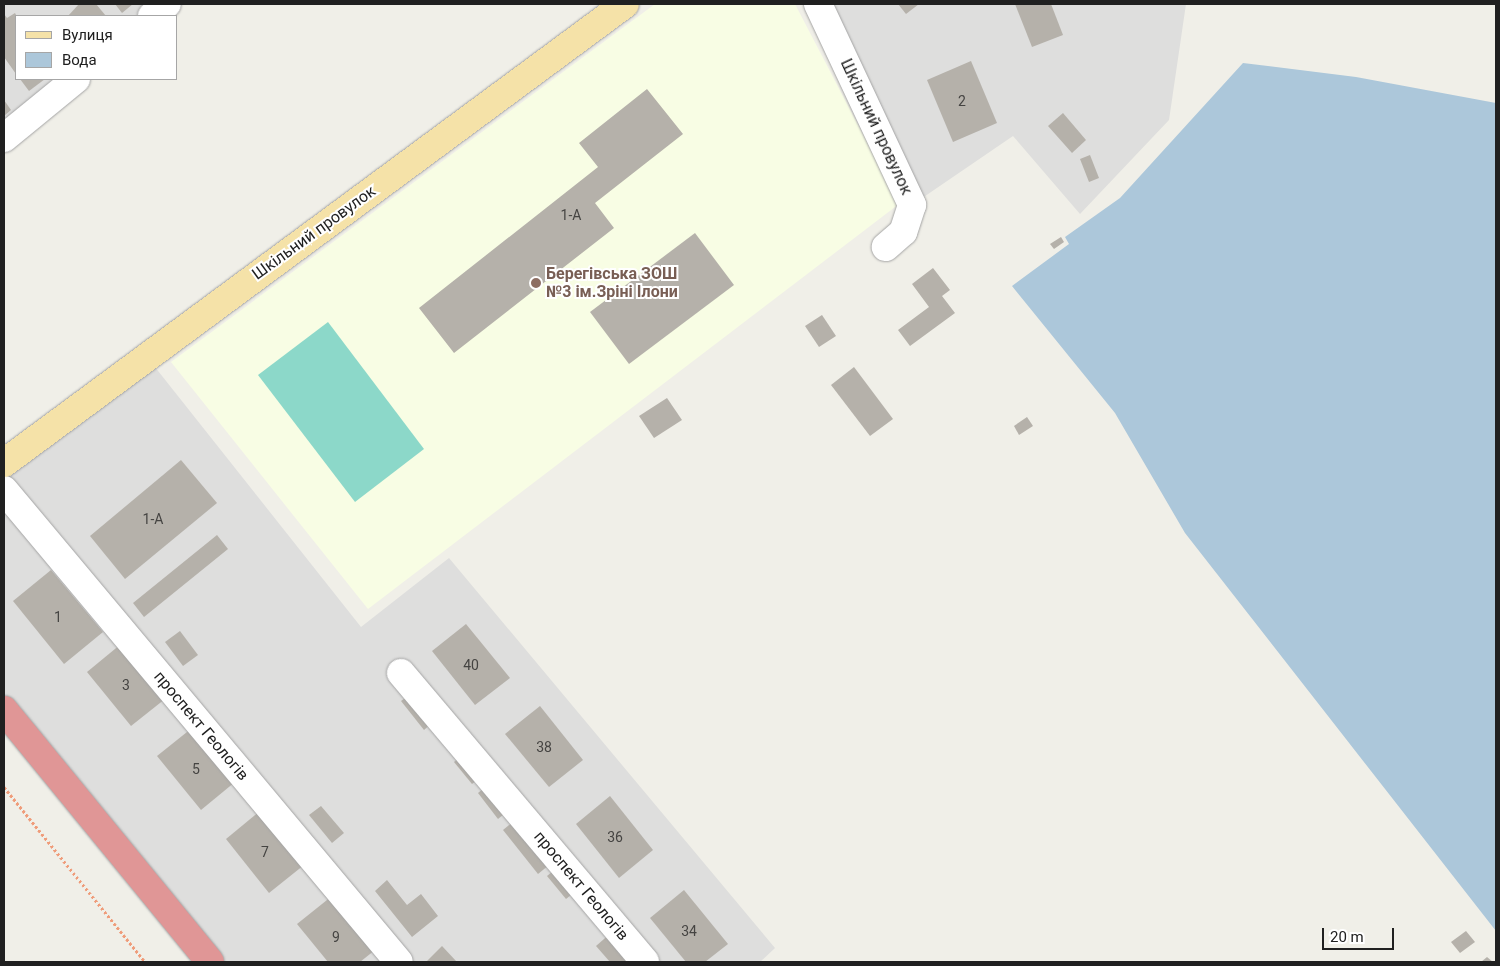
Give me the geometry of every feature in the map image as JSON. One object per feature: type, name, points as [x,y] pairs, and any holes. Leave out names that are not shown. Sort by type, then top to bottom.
[{"type":"highway","points":[[4,710],[210,962]]},
{"type":"main road","name":"Шкільний провулок","points":[[4,463],[625,4]]},
{"type":"street","points":[[153,15],[167,4]]},
{"type":"street","name":"Шкільний провулок","points":[[818,4],[912,205],[903,232],[886,247]]},
{"type":"street","points":[[4,138],[75,80]]},
{"type":"street","name":"проспект Геологів","points":[[4,490],[399,962]]},
{"type":"street","name":"проспект Геологів","points":[[401,673],[645,962]]},
{"type":"path","points":[[4,786],[145,962]]},
{"type":"shaded area","points":[[4,4],[167,4],[153,15],[15,15],[15,80],[75,80],[4,138]]},
{"type":"shaded area","name":"Берегівська ЗОШ №3 ім.Зріні Ілони","points":[[655,4],[795,4],[899,204],[368,609],[171,362]]},
{"type":"shaded area","points":[[818,4],[1186,4],[1169,120],[1080,214],[1013,136],[912,205]]},
{"type":"shaded area","points":[[328,322],[424,449],[355,502],[258,375]]},
{"type":"shaded area","points":[[147,357],[361,627],[449,558],[775,948],[760,962],[195,962],[4,732],[4,463]]},
{"type":"water","points":[[1243,63],[1356,77],[1496,103],[1496,931],[1185,533],[1115,413],[1012,286],[1069,244],[1065,237],[1120,198]]},
{"type":"building","points":[[79,4],[96,4],[105,15],[69,15]]},
{"type":"building","points":[[115,4],[133,4],[122,13]]},
{"type":"building","points":[[898,4],[919,4],[906,14]]},
{"type":"building","points":[[1015,4],[1051,4],[1063,35],[1032,47]]},
{"type":"building","points":[[15,13],[16,15],[15,73],[4,57],[4,14],[7,18]]},
{"type":"building","points":[[971,61],[997,123],[953,142],[927,80]]},
{"type":"building","points":[[21,80],[44,80],[29,91]]},
{"type":"building","points":[[647,89],[683,134],[595,203],[614,228],[454,353],[419,308],[598,167],[579,143]]},
{"type":"building","points":[[4,100],[11,110],[4,116]]},
{"type":"building","points":[[1063,113],[1086,140],[1072,153],[1048,126]]},
{"type":"building","points":[[1090,155],[1099,178],[1089,182],[1080,159]]},
{"type":"building","points":[[695,233],[734,285],[629,364],[590,312]]},
{"type":"building","points":[[1061,237],[1064,242],[1054,249],[1050,244]]},
{"type":"building","points":[[933,268],[950,290],[942,296],[955,313],[910,346],[898,330],[929,307],[912,284]]},
{"type":"building","points":[[822,315],[836,336],[819,347],[805,326]]},
{"type":"building","points":[[854,367],[893,419],[870,436],[831,385]]},
{"type":"building","points":[[667,398],[682,420],[654,438],[639,416]]},
{"type":"building","points":[[1027,417],[1033,426],[1019,435],[1014,426]]},
{"type":"building","points":[[181,460],[217,503],[125,579],[90,536]]},
{"type":"building","points":[[217,535],[228,549],[144,617],[133,603]]},
{"type":"building","points":[[51,570],[103,632],[64,664],[13,601]]},
{"type":"building","points":[[466,624],[510,678],[475,705],[432,651]]},
{"type":"building","points":[[180,631],[198,655],[183,666],[165,642]]},
{"type":"building","points":[[121,644],[165,699],[131,726],[87,672]]},
{"type":"building","points":[[412,693],[434,721],[424,730],[401,701]]},
{"type":"building","points":[[540,706],[583,760],[549,787],[505,734]]},
{"type":"building","points":[[192,728],[235,782],[201,810],[157,756]]},
{"type":"building","points":[[463,754],[481,777],[472,784],[454,762]]},
{"type":"building","points":[[489,784],[510,809],[498,819],[478,793]]},
{"type":"building","points":[[610,796],[653,850],[619,878],[576,824]]},
{"type":"building","points":[[321,806],[344,833],[332,843],[309,815]]},
{"type":"building","points":[[260,811],[304,865],[269,893],[226,839]]},
{"type":"building","points":[[519,817],[554,861],[538,874],[503,830]]},
{"type":"building","points":[[558,867],[577,890],[566,899],[547,876]]},
{"type":"building","points":[[387,880],[407,905],[421,894],[438,916],[412,937],[375,891]]},
{"type":"building","points":[[684,890],[728,944],[705,962],[686,962],[650,918]]},
{"type":"building","points":[[332,896],[375,950],[360,962],[328,962],[297,924]]},
{"type":"building","points":[[1466,931],[1475,942],[1460,953],[1451,942]]},
{"type":"building","points":[[612,932],[639,962],[610,962],[596,946]]},
{"type":"building","points":[[442,946],[457,962],[427,961]]},
{"type":"building","points":[[1487,957],[1493,962],[1481,962]]},
{"type":"place","name":"Берегівська ЗОШ №3 ім.Зріні Ілони","points":[[536,283]]}]
